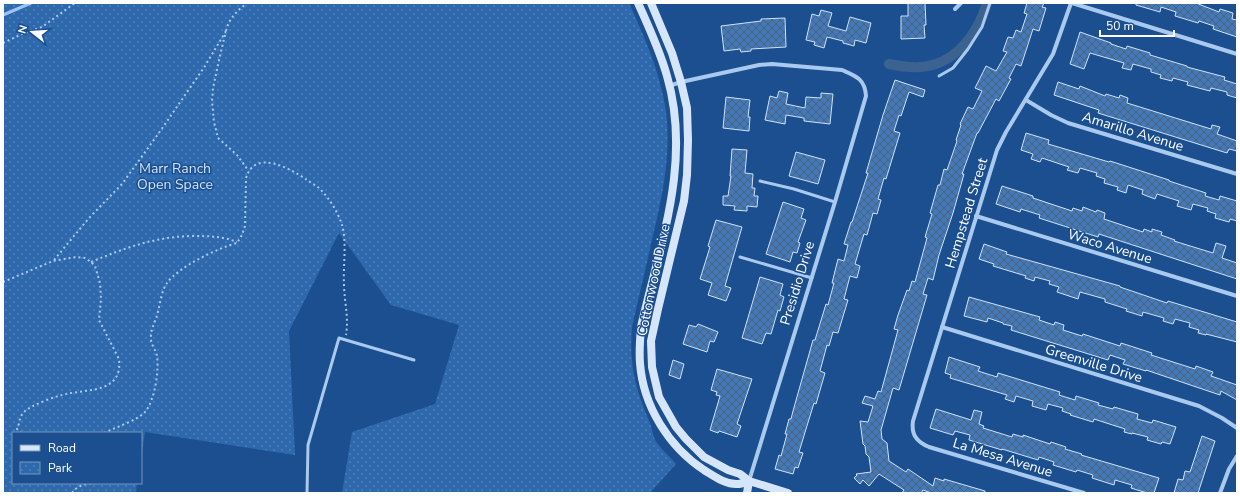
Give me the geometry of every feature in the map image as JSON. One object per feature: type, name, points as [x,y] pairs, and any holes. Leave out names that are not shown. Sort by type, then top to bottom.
[{"type":"street","name":"Cottonwood Drive","points":[[638,3],[657,47],[670,86],[677,136],[676,172],[669,211],[641,327],[639,346],[643,382],[647,398],[661,426],[672,442],[686,456],[704,470],[726,482],[737,484],[750,481]]},
{"type":"street","name":"Cottonwood Drive","points":[[651,3],[672,54],[681,82],[687,108],[688,140],[687,175],[684,200],[651,341],[652,367],[659,397],[666,412],[686,439],[704,457],[728,470],[740,474],[750,481]]},
{"type":"street","points":[[955,9],[961,3]]},
{"type":"street","points":[[1071,3],[1237,54]]},
{"type":"street","name":"Hempstead Street","points":[[918,440],[912,428],[913,422],[997,150],[1006,132],[1053,54],[1060,39],[1071,3]]},
{"type":"street","name":"Presidio Drive","points":[[681,82],[759,65],[772,64],[842,70],[861,80],[865,88],[866,96],[747,493]]},
{"type":"street","points":[[670,86],[681,82]]},
{"type":"street","name":"Amarillo Avenue","points":[[1026,100],[1051,115],[1068,122],[1237,174]]},
{"type":"street","name":"Waco Avenue","points":[[976,216],[1237,296]]},
{"type":"street","name":"Greenville Drive","points":[[942,327],[1199,406],[1237,428]]},
{"type":"street","name":"La Mesa Avenue","points":[[918,440],[929,446],[1084,493]]},
{"type":"street","points":[[1220,493],[1229,469],[1237,456]]},
{"type":"street","points":[[750,481],[788,493]]},
{"type":"lane","points":[[939,76],[953,68],[968,49],[982,27],[990,3]]},
{"type":"lane","points":[[760,181],[794,189],[835,202]]},
{"type":"lane","points":[[740,257],[812,278]]},
{"type":"lane","points":[[307,493],[307,455],[310,435],[339,338],[414,360]]},
{"type":"path","points":[[3,43],[42,26],[75,3]]},
{"type":"path","points":[[247,3],[236,12],[227,26],[218,60],[212,101],[214,122],[218,138],[237,155],[248,170]]},
{"type":"path","points":[[53,261],[88,218],[122,184],[166,124],[226,31]]},
{"type":"path","points":[[106,432],[137,418],[145,412],[152,398],[158,378],[157,356],[151,340],[152,328],[166,284],[179,271],[224,246],[237,243],[245,226],[246,178],[248,170],[259,163],[268,162],[294,171],[319,188],[334,207],[342,226],[343,233],[344,284],[347,324],[345,340]]},
{"type":"path","points":[[91,262],[134,245],[153,240],[176,237],[205,236],[228,239],[237,243]]},
{"type":"path","points":[[3,282],[53,261],[76,257],[85,258],[91,262],[95,266],[100,283],[101,299],[99,320],[119,359],[120,366],[119,373],[106,387],[64,394],[32,407],[23,413],[20,419],[17,429],[20,432]]},
{"type":"path","points":[[72,493],[77,487],[86,484]]},
{"type":"green space","name":"Marr Ranch Open Space","points":[[3,3],[629,3],[656,68],[666,110],[667,129],[666,168],[663,187],[632,327],[631,341],[634,376],[640,399],[650,423],[654,438],[659,446],[676,464],[650,493],[342,493],[352,432],[435,404],[459,325],[391,305],[339,233],[289,331],[295,455],[145,432],[142,452],[142,432],[12,432],[12,484],[137,484],[136,493],[3,493]]},
{"type":"building","points":[[908,3],[925,3],[925,38],[901,39],[901,16],[908,16]]},
{"type":"building","points":[[1027,3],[1044,3],[1042,7],[1046,8],[1039,31],[1033,29],[1021,66],[1016,64],[1009,78],[1011,79],[999,101],[996,99],[977,133],[962,174],[964,174],[939,255],[933,280],[928,278],[923,294],[927,295],[899,390],[893,388],[881,430],[882,439],[887,443],[889,461],[906,472],[908,469],[933,486],[935,478],[944,481],[944,479],[985,491],[985,493],[931,493],[923,490],[921,493],[902,493],[904,490],[879,474],[869,486],[863,480],[860,484],[854,478],[857,475],[856,474],[871,472],[869,457],[866,454],[865,446],[863,444],[860,421],[868,422],[873,406],[862,403],[865,396],[875,399],[878,391],[881,392],[898,330],[894,329],[898,315],[907,290],[909,291],[912,281],[915,282],[927,238],[925,237],[932,214],[930,213],[944,169],[947,170],[957,141],[960,124],[968,107],[973,109],[982,91],[975,88],[986,66],[996,71],[1007,52],[1003,51],[1008,37],[1013,38],[1016,30],[1021,32],[1027,14],[1024,13]]},
{"type":"building","points":[[1136,3],[1196,3],[1219,12],[1220,9],[1233,13],[1232,19],[1237,20],[1237,37],[1213,29],[1214,26],[1175,16],[1176,12],[1161,7],[1160,12],[1136,5]]},
{"type":"building","points":[[821,10],[832,13],[828,26],[846,31],[850,17],[871,23],[866,43],[855,40],[854,46],[843,43],[843,41],[827,37],[824,48],[814,45],[815,42],[806,40],[812,14],[819,16]]},
{"type":"building","points":[[785,18],[786,47],[751,49],[751,51],[741,52],[740,49],[724,51],[721,26],[761,21],[761,19]]},
{"type":"building","points":[[1080,32],[1126,49],[1127,46],[1187,67],[1225,77],[1224,80],[1237,84],[1237,98],[1227,95],[1227,92],[1211,88],[1210,91],[1187,85],[1188,82],[1173,78],[1172,81],[1160,78],[1161,75],[1151,72],[1151,69],[1133,64],[1131,70],[1122,68],[1124,63],[1090,53],[1084,69],[1070,64]]},
{"type":"building","points":[[895,80],[925,90],[923,97],[909,92],[901,116],[899,115],[894,131],[900,133],[886,179],[884,178],[878,199],[881,200],[877,214],[873,213],[867,235],[864,234],[855,264],[860,266],[857,278],[850,276],[844,299],[848,300],[838,333],[833,332],[829,346],[827,345],[820,371],[825,373],[799,452],[803,453],[798,468],[795,467],[793,474],[775,469],[779,455],[781,456],[787,434],[785,434],[789,419],[791,419],[813,340],[815,340],[826,304],[828,305],[838,259],[844,261],[848,245],[844,244],[868,173],[866,173]]},
{"type":"building","points":[[1058,82],[1079,89],[1080,86],[1105,96],[1106,94],[1119,98],[1120,95],[1128,98],[1127,103],[1211,129],[1212,125],[1220,127],[1217,134],[1237,141],[1237,151],[1229,149],[1227,153],[1098,113],[1099,110],[1054,95]]},
{"type":"building","points":[[779,91],[788,93],[786,104],[805,108],[806,97],[821,98],[821,93],[833,94],[830,124],[804,121],[804,118],[786,115],[785,124],[765,120],[770,96],[777,98]]},
{"type":"building","points":[[726,97],[750,100],[748,117],[750,117],[749,131],[723,128]]},
{"type":"building","points":[[1026,133],[1049,140],[1048,144],[1109,162],[1110,161],[1206,193],[1205,196],[1219,200],[1220,196],[1237,201],[1237,221],[1230,219],[1229,222],[1215,218],[1216,214],[1207,211],[1208,208],[1193,204],[1191,210],[1177,206],[1179,201],[1157,194],[1155,199],[1142,194],[1143,190],[1128,185],[1126,193],[1117,190],[1118,187],[1104,183],[1105,179],[1096,176],[1097,173],[1080,168],[1078,173],[1067,170],[1069,167],[1042,158],[1040,162],[1031,159],[1033,154],[1021,150]]},
{"type":"building","points":[[732,149],[747,150],[745,173],[753,174],[752,188],[755,188],[754,196],[758,196],[757,207],[747,206],[747,211],[734,210],[735,206],[723,205],[723,196],[728,196],[731,176]]},
{"type":"building","points":[[796,152],[825,160],[818,184],[789,176]]},
{"type":"building","points":[[1002,186],[1072,211],[1073,208],[1082,211],[1083,207],[1096,212],[1097,210],[1105,213],[1104,219],[1143,232],[1144,229],[1152,232],[1152,229],[1162,232],[1161,235],[1175,240],[1174,241],[1213,253],[1216,243],[1226,246],[1222,258],[1237,263],[1237,279],[1099,234],[1098,237],[1039,218],[1040,215],[1021,209],[1020,212],[996,204]]},
{"type":"building","points":[[783,202],[804,209],[801,218],[806,220],[798,242],[800,243],[797,253],[793,252],[790,262],[766,254]]},
{"type":"building","points":[[716,220],[742,227],[725,286],[731,288],[726,301],[708,295],[712,283],[700,279],[710,247],[708,246]]},
{"type":"building","points":[[984,244],[1007,252],[1006,254],[1120,286],[1167,303],[1168,301],[1237,322],[1237,342],[1198,333],[1199,330],[1189,327],[1190,323],[1175,319],[1173,324],[1163,321],[1164,318],[1143,312],[1142,316],[1126,311],[1127,309],[1105,302],[1105,299],[1080,292],[1078,299],[1057,292],[1059,287],[1049,284],[1050,281],[1035,277],[1034,281],[1025,278],[1026,276],[993,266],[994,264],[979,259]]},
{"type":"building","points":[[760,277],[783,284],[780,295],[784,297],[780,311],[778,310],[771,334],[766,333],[762,344],[742,338]]},
{"type":"building","points":[[969,297],[1040,317],[1039,320],[1054,325],[1055,322],[1064,325],[1063,330],[1082,336],[1083,334],[1120,346],[1121,343],[1152,353],[1151,355],[1195,369],[1196,366],[1213,372],[1211,376],[1237,385],[1237,400],[1221,391],[1220,395],[1146,370],[1123,364],[1125,360],[1110,355],[1108,360],[1011,330],[1012,326],[988,318],[987,322],[964,316]]},
{"type":"building","points":[[698,324],[718,332],[714,342],[710,341],[707,352],[683,344],[689,325],[696,327]]},
{"type":"building","points":[[949,357],[980,367],[978,371],[997,377],[998,373],[1060,392],[1059,395],[1075,400],[1076,396],[1099,403],[1098,405],[1113,409],[1114,407],[1138,414],[1137,419],[1152,423],[1153,420],[1176,427],[1170,444],[1162,442],[1161,444],[1147,440],[1148,437],[1124,432],[1125,429],[1094,419],[1093,422],[1070,415],[1071,414],[1062,411],[1063,408],[1048,404],[1046,410],[1032,406],[1033,401],[1016,396],[1014,402],[1005,399],[1007,395],[950,378],[951,375],[945,373]]},
{"type":"building","points":[[673,360],[684,364],[680,379],[669,375]]},
{"type":"building","points":[[717,369],[752,379],[737,424],[741,426],[737,437],[719,431],[718,433],[710,430],[720,396],[716,395],[717,392],[711,390]]},
{"type":"building","points":[[936,409],[971,420],[974,410],[982,412],[979,424],[984,426],[983,428],[1012,437],[1013,434],[1023,437],[1023,435],[1050,444],[1051,442],[1066,447],[1065,449],[1082,454],[1081,455],[1159,478],[1154,493],[1147,493],[1131,488],[1132,485],[1115,480],[1114,485],[1092,478],[1093,475],[1077,470],[1076,472],[1053,465],[1054,462],[1039,457],[1038,460],[969,440],[970,435],[955,431],[953,435],[930,428]]},
{"type":"building","points":[[1202,436],[1215,441],[1198,493],[1174,493],[1178,479],[1183,480],[1185,471],[1190,472]]},
{"type":"waterway","points":[[3,15],[31,3]]},
{"type":"waterway","points":[[889,64],[920,67],[933,65],[944,61],[963,46],[971,36],[978,26],[987,3]]}]
